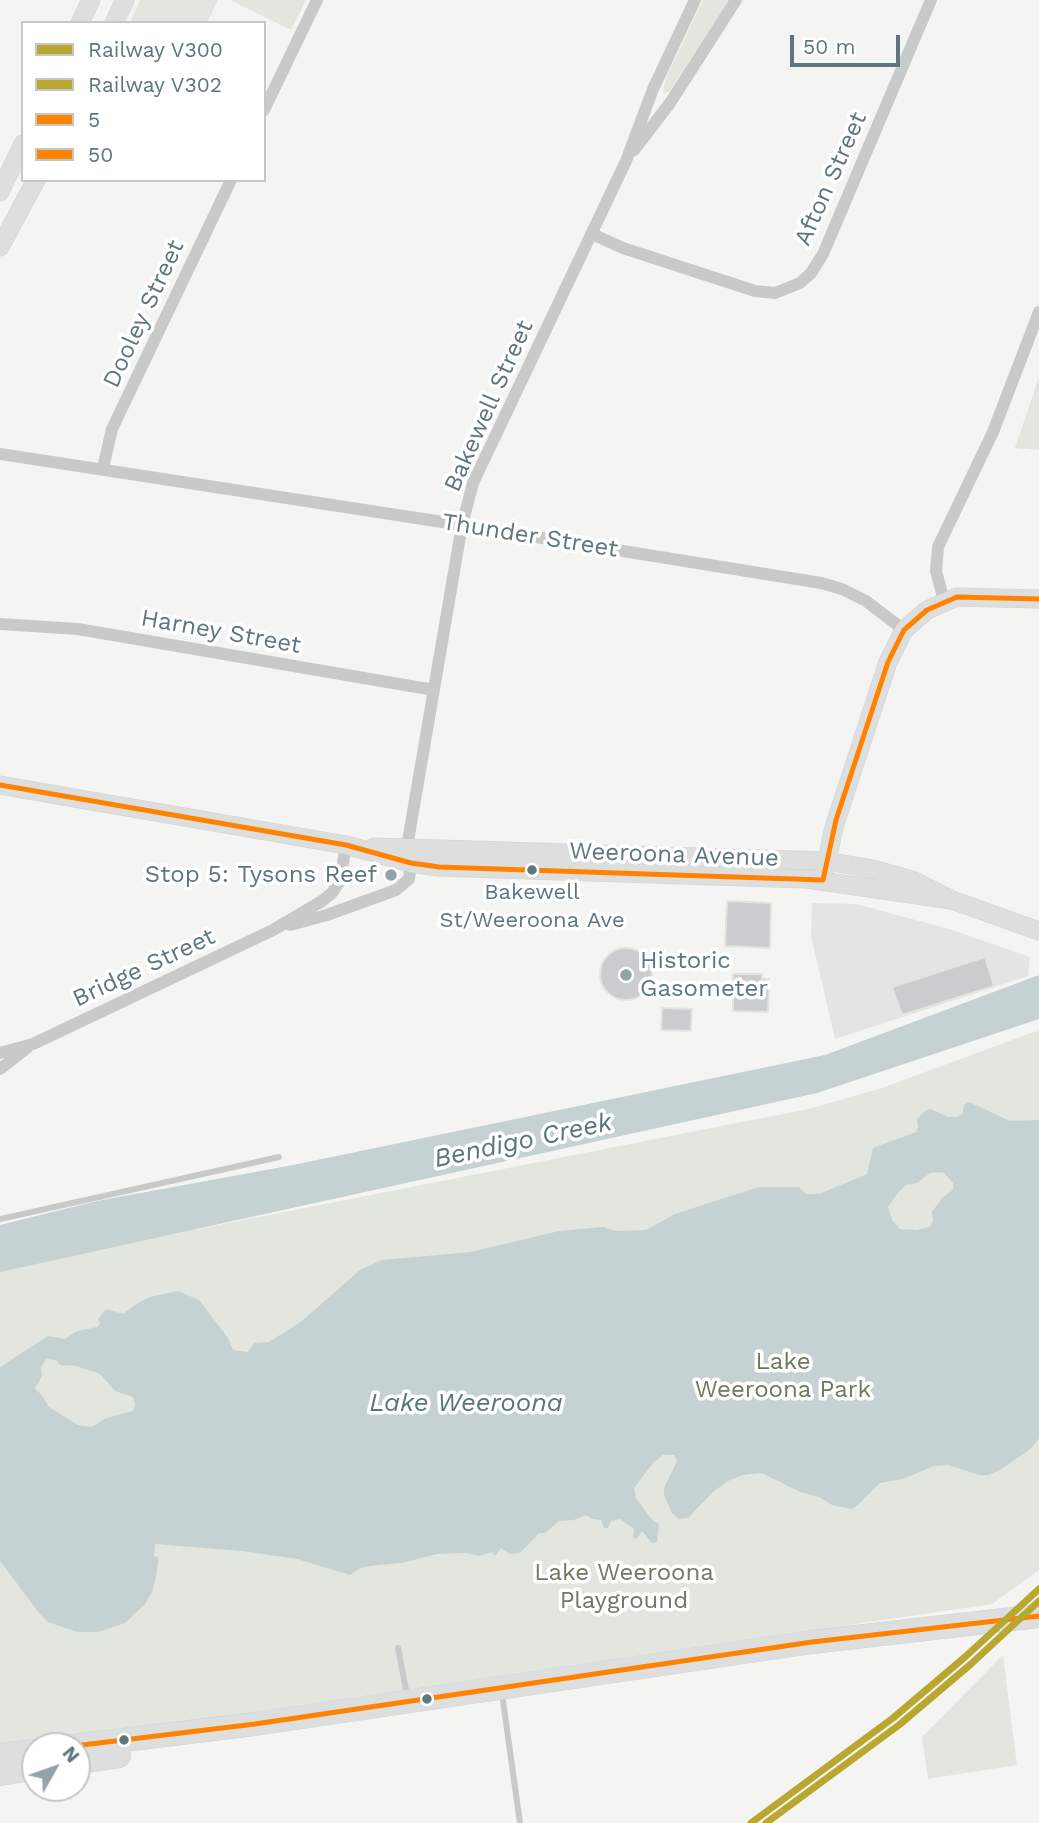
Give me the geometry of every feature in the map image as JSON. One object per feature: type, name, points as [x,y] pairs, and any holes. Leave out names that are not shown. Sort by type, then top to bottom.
[{"type":"highway","points":[[91,1760],[341,1717],[801,1657],[934,1630],[1036,1616]]},
{"type":"highway","points":[[91,1744],[341,1717],[408,1701],[502,1694]]},
{"type":"highway","points":[[0,1755],[21,1753]]},
{"type":"highway","points":[[0,1774],[21,1770]]},
{"type":"main road","points":[[81,21],[91,0]]},
{"type":"main road","points":[[115,21],[125,0]]},
{"type":"main road","points":[[0,192],[21,148]]},
{"type":"main road","points":[[0,247],[35,182]]},
{"type":"main road","points":[[823,880],[834,827],[888,662],[904,630],[919,615],[957,597],[1039,599]]},
{"type":"main road","name":"Weeroona Avenue","points":[[0,785],[409,855],[458,868],[823,880],[952,900]]},
{"type":"main road","name":"Weeroona Avenue","points":[[409,855],[826,861],[872,869],[912,880],[952,900],[1039,931]]},
{"type":"street","points":[[266,106],[317,0]]},
{"type":"street","name":"Bakewell Street","points":[[409,855],[462,525],[473,483],[626,161],[653,89],[695,0]]},
{"type":"street","name":"Bakewell Street","points":[[626,161],[670,103],[736,0]]},
{"type":"street","name":"Afton Street","points":[[592,234],[624,248],[755,291],[775,293],[800,283],[811,274],[823,254],[931,0]]},
{"type":"street","name":"Dooley Street","points":[[103,468],[112,429],[230,182]]},
{"type":"street","points":[[944,601],[936,571],[938,547],[993,432],[1039,312]]},
{"type":"street","name":"Thunder Street","points":[[0,454],[103,468],[821,583],[842,589],[866,601],[904,630]]},
{"type":"street","name":"Harney Street","points":[[0,624],[78,629],[434,690]]},
{"type":"street","name":"Bridge Street","points":[[0,1053],[33,1044],[273,930],[322,901],[335,889],[341,877],[346,845]]},
{"type":"street","name":"Bridge Street","points":[[273,930],[327,915],[396,890],[409,879],[409,855]]},
{"type":"street","name":"Bridge Street","points":[[0,1069],[33,1044]]},
{"type":"lane","points":[[0,1219],[279,1157]]},
{"type":"lane","points":[[398,1648],[408,1701]]},
{"type":"lane","points":[[502,1694],[520,1823]]},
{"type":"shaded area","points":[[812,903],[856,904],[949,929],[1030,957],[1028,976],[835,1039],[811,936]]},
{"type":"green space","points":[[140,0],[218,0],[208,21],[131,21]]},
{"type":"green space","points":[[230,0],[306,0],[291,30]]},
{"type":"green space","points":[[703,0],[729,0],[669,92],[664,94],[668,73]]},
{"type":"green space","points":[[1039,377],[1039,450],[1015,448]]},
{"type":"green space","name":"Lake Weeroona Park","points":[[1039,1030],[1039,1570],[992,1604],[91,1734],[21,1732],[21,1743],[0,1746],[0,1271],[86,1251],[808,1109],[882,1088]]},
{"type":"green space","points":[[1003,1655],[1017,1765],[928,1779],[922,1737]]},
{"type":"water","name":"Bendigo Creek","points":[[1039,975],[1039,1019],[817,1093],[0,1272],[0,1225],[97,1201],[293,1165],[825,1055]]},
{"type":"water","name":"Lake Weeroona","points":[[969,1102],[1010,1121],[1039,1120],[1039,1439],[1029,1450],[1000,1470],[989,1475],[979,1475],[948,1465],[934,1466],[903,1479],[880,1483],[851,1509],[832,1505],[762,1473],[743,1475],[728,1481],[713,1492],[688,1518],[679,1519],[672,1513],[664,1495],[664,1488],[677,1461],[674,1455],[663,1455],[653,1463],[634,1488],[636,1498],[652,1520],[659,1524],[657,1542],[652,1543],[642,1531],[637,1539],[633,1538],[634,1529],[620,1519],[611,1521],[608,1528],[604,1528],[601,1520],[586,1515],[574,1520],[559,1521],[545,1533],[539,1533],[520,1553],[510,1554],[501,1548],[495,1556],[492,1552],[479,1556],[466,1553],[437,1554],[402,1563],[360,1568],[350,1575],[297,1559],[242,1551],[155,1544],[154,1556],[158,1557],[156,1577],[145,1604],[125,1623],[98,1632],[77,1632],[48,1622],[0,1561],[0,1367],[48,1336],[65,1339],[77,1331],[97,1327],[100,1324],[98,1319],[106,1309],[123,1314],[150,1297],[178,1291],[199,1300],[228,1338],[233,1350],[248,1352],[254,1343],[269,1342],[302,1321],[360,1270],[382,1260],[471,1252],[559,1231],[603,1227],[617,1231],[646,1230],[675,1214],[759,1187],[799,1187],[806,1194],[819,1194],[867,1174],[873,1148],[916,1132],[917,1119],[925,1111],[930,1109],[949,1117],[957,1117],[962,1115],[964,1105]],"holes":[[[943,1172],[953,1183],[953,1190],[943,1197],[932,1212],[933,1221],[930,1227],[900,1229],[892,1220],[888,1207],[897,1194],[906,1185],[917,1183],[930,1173]],[[46,1359],[100,1374],[115,1391],[133,1397],[133,1411],[106,1418],[92,1427],[78,1425],[49,1407],[34,1388],[42,1375],[41,1367]]]},
{"type":"building","points":[[727,901],[771,903],[770,948],[725,946]]},
{"type":"building","name":"Historic Gasometer","points":[[626,948],[636,950],[644,956],[650,964],[650,984],[644,992],[636,998],[626,1000],[616,998],[608,992],[602,984],[600,974],[602,964],[608,956],[616,950]]},
{"type":"building","points":[[985,957],[994,986],[902,1015],[892,987]]},
{"type":"building","points":[[733,974],[762,974],[762,979],[769,979],[768,1012],[733,1011]]},
{"type":"building","points":[[662,1008],[692,1009],[691,1031],[661,1030]]},
{"type":"rail line","name":"V300","points":[[751,1823],[893,1718],[1039,1589]]},
{"type":"rail line","name":"V302","points":[[766,1823],[899,1725],[1039,1601]]},
{"type":"transit line","name":"50","points":[[0,785],[346,845],[411,863],[439,867],[823,880],[836,820],[888,662],[904,630],[927,610],[957,597],[1039,599]]},
{"type":"transit line","name":"5","points":[[91,1744],[255,1724],[812,1642],[1039,1616]]},
{"type":"place","name":"Bakewell St/Weeroona Ave","points":[[532,870]]},
{"type":"place","name":"Stop 5: Tysons Reef","points":[[391,875]]},
{"type":"place","name":"Historic Gasometer","points":[[626,975]]},
{"type":"park label","name":"Lake Weeroona Playground","points":[[624,1587]]}]
